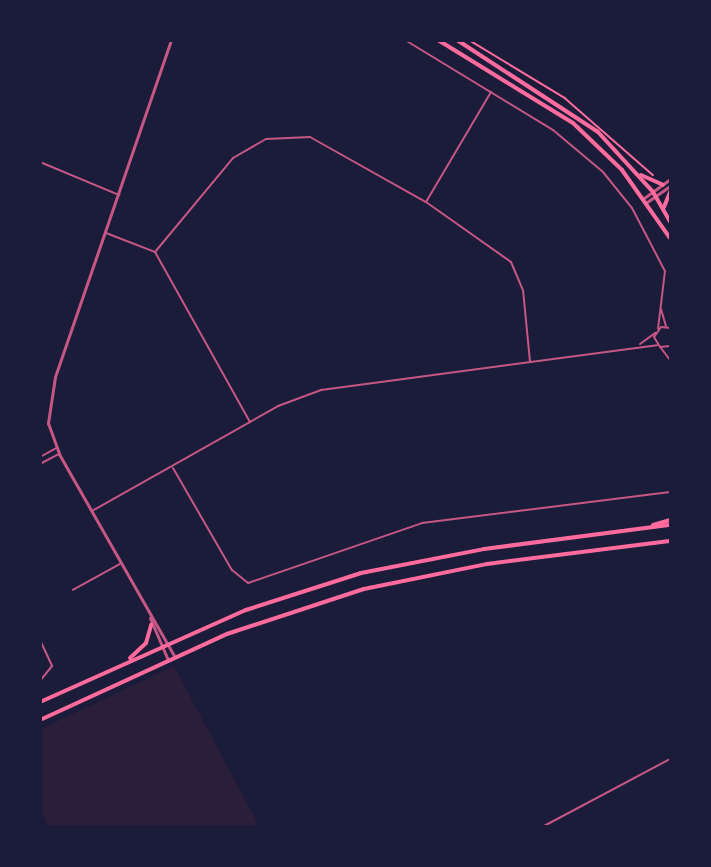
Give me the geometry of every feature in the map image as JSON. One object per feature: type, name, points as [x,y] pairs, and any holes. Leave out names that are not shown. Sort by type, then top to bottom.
[{"type":"main road","points":[[438,40],[573,123],[644,198],[670,238]]},
{"type":"main road","points":[[457,40],[560,102],[638,173],[670,221]]},
{"type":"main road","points":[[638,173],[663,185]]},
{"type":"main road","points":[[663,209],[670,192]]},
{"type":"main road","points":[[640,528],[670,520]]},
{"type":"main road","points":[[40,702],[162,645],[246,610],[361,573],[432,557],[670,525]]},
{"type":"main road","points":[[40,720],[168,660],[277,615],[425,574],[670,541]]},
{"type":"main road","points":[[122,664],[146,643],[151,625]]},
{"type":"street","points":[[171,40],[49,396],[48,423],[59,454],[150,616],[169,642],[175,657]]},
{"type":"street","points":[[405,40],[578,148],[623,195],[665,271],[656,331],[657,345]]},
{"type":"street","points":[[426,202],[491,92]]},
{"type":"street","points":[[154,252],[219,170],[276,137],[310,137],[426,202],[511,262],[523,290],[530,362]]},
{"type":"street","points":[[40,162],[119,195]]},
{"type":"street","points":[[647,202],[670,179]]},
{"type":"street","points":[[644,198],[670,186]]},
{"type":"street","points":[[106,233],[154,252],[250,422]]},
{"type":"street","points":[[661,309],[666,327]]},
{"type":"street","points":[[638,346],[656,331],[666,327],[670,328]]},
{"type":"street","points":[[92,511],[250,422],[321,390],[638,346],[657,345],[670,360]]},
{"type":"street","points":[[660,347],[670,346]]},
{"type":"street","points":[[40,457],[56,448]]},
{"type":"street","points":[[40,464],[59,454]]},
{"type":"street","points":[[173,467],[232,570],[248,583],[422,523],[670,492]]},
{"type":"street","points":[[150,616],[151,625],[168,660]]},
{"type":"street","points":[[40,640],[52,666],[40,681]]},
{"type":"street","points":[[544,826],[670,759]]},
{"type":"lane","points":[[73,590],[121,564]]},
{"type":"path","points":[[469,40],[565,98],[659,178]]},
{"type":"shaded area","points":[[174,666],[259,826],[48,826],[41,811],[41,729]]}]
